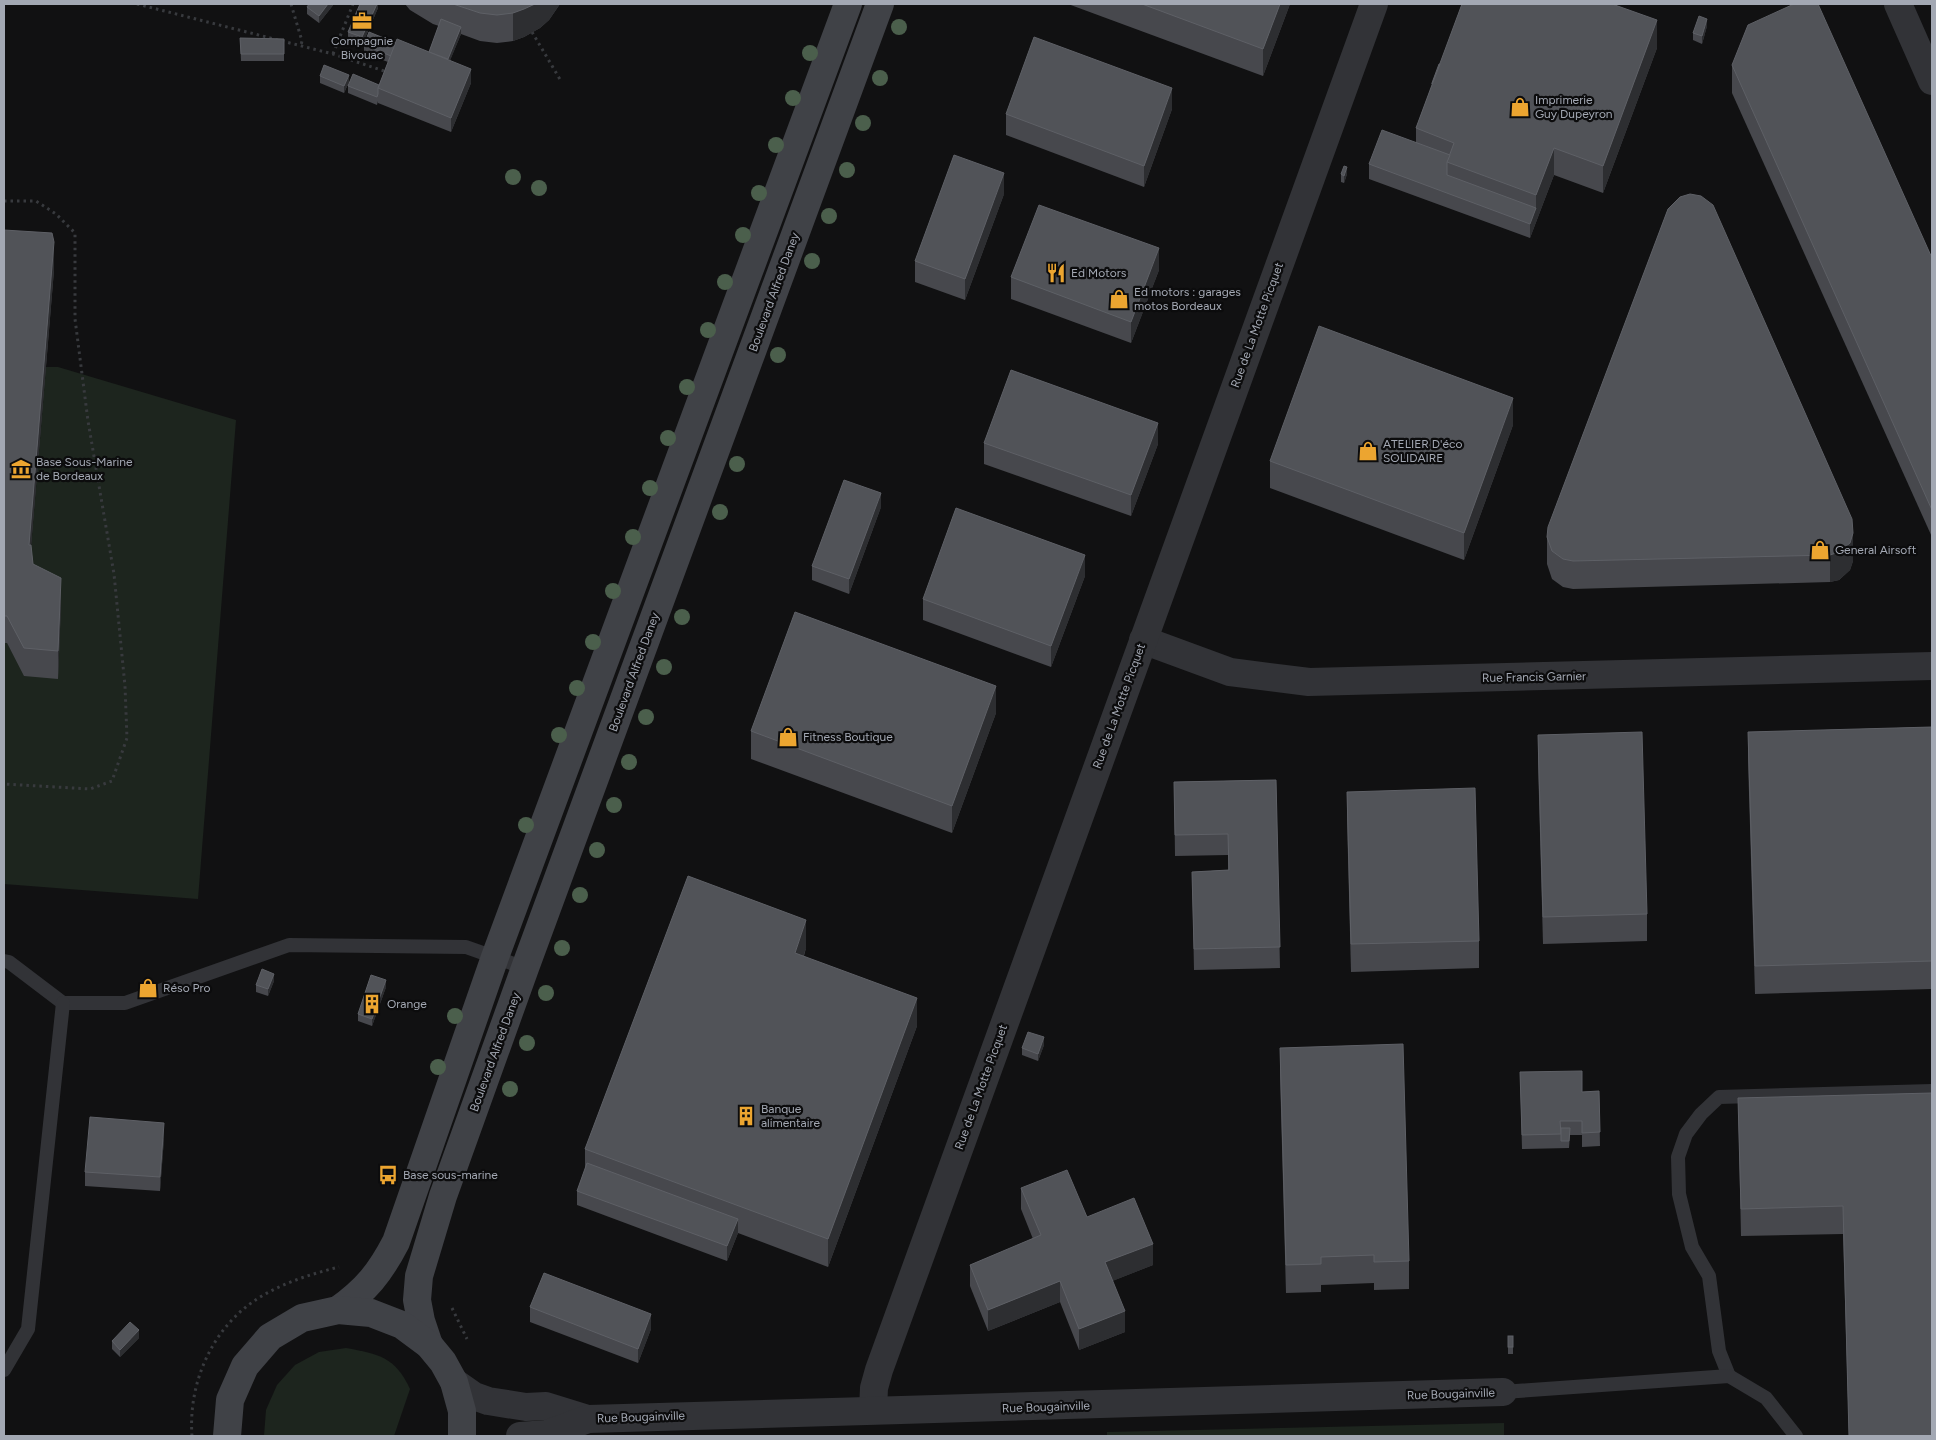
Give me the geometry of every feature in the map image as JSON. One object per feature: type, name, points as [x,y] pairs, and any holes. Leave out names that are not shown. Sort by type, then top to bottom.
[{"type":"main road","points":[[338,1310],[363,1291],[374,1279],[385,1264],[396,1242],[496,957],[848,4]]},
{"type":"main road","name":"Boulevard Alfred Daney","points":[[429,1345],[421,1321],[417,1300],[419,1276],[443,1196],[880,4]]},
{"type":"main road","points":[[227,1436],[230,1400],[245,1366],[251,1358],[270,1337],[302,1318],[338,1310],[371,1313],[402,1325],[429,1345],[443,1362],[454,1382],[462,1412],[462,1436]]},
{"type":"street","name":"Rue de La Motte Picquet","points":[[873,1410],[874,1388],[879,1370],[1374,4]]},
{"type":"street","points":[[1898,4],[1932,81]]},
{"type":"street","name":"Rue Francis Garnier","points":[[1143,640],[1230,672],[1309,682],[1932,666]]},
{"type":"street","name":"Rue Bougainville","points":[[454,1382],[474,1396],[488,1401],[526,1407],[546,1406],[588,1419]]},
{"type":"street","name":"Rue Bougainville","points":[[520,1436],[547,1434],[588,1419],[873,1410],[1035,1408],[1504,1392]]},
{"type":"lane","points":[[4,962],[8,962],[63,1003],[125,1003],[289,945],[466,947],[525,968]]},
{"type":"lane","points":[[4,1370],[28,1329],[63,1003]]},
{"type":"lane","points":[[1796,1436],[1766,1398],[1730,1376],[1719,1351],[1709,1276],[1692,1247],[1679,1194],[1678,1157],[1686,1134],[1701,1114],[1719,1096],[1932,1091]]},
{"type":"lane","points":[[1504,1392],[1730,1376]]},
{"type":"path","points":[[137,4],[333,54],[389,73]]},
{"type":"path","points":[[290,4],[302,41],[300,45]]},
{"type":"path","points":[[333,54],[354,4]]},
{"type":"path","points":[[532,32],[561,81]]},
{"type":"path","points":[[4,201],[36,201],[56,214],[75,233],[74,319],[88,421],[114,574],[127,738],[112,781],[90,789],[4,784]]},
{"type":"shaded area","points":[[46,367],[58,367],[236,420],[198,899],[4,884],[4,643],[7,643],[25,675],[29,572]]},
{"type":"shaded area","points":[[346,1348],[368,1352],[385,1359],[398,1370],[410,1389],[394,1436],[264,1436],[266,1410],[277,1385],[295,1365],[319,1352]]},
{"type":"shaded area","points":[[1504,1423],[1504,1436],[1107,1436],[1107,1432]]},
{"type":"building","points":[[309,4],[328,4],[319,16],[307,7]]},
{"type":"building","points":[[360,4],[377,4],[362,37],[348,32]]},
{"type":"building","points":[[453,4],[535,4],[513,13],[497,15],[480,13]]},
{"type":"building","points":[[1142,4],[1280,4],[1263,49]]},
{"type":"building","points":[[1462,4],[1612,4],[1657,20],[1603,166],[1554,148],[1536,195],[1447,162],[1454,143],[1416,128]]},
{"type":"building","points":[[1794,4],[1818,4],[1932,258],[1932,510],[1732,65],[1748,25]]},
{"type":"building","points":[[1699,16],[1707,19],[1702,36],[1693,33]]},
{"type":"building","points":[[441,19],[461,27],[448,59],[429,52]]},
{"type":"building","points":[[369,32],[396,43],[391,56],[364,45]]},
{"type":"building","points":[[1034,37],[1172,88],[1144,166],[1006,114]]},
{"type":"building","points":[[240,38],[284,39],[284,54],[241,54]]},
{"type":"building","points":[[397,39],[471,69],[451,118],[378,88]]},
{"type":"building","points":[[324,65],[349,75],[344,86],[320,76]]},
{"type":"building","points":[[353,74],[379,85],[377,97],[348,86]]},
{"type":"building","points":[[1382,130],[1450,155],[1447,162],[1447,175],[1536,208],[1530,224],[1369,164]]},
{"type":"building","points":[[954,155],[1004,173],[965,279],[915,261]]},
{"type":"building","points":[[1344,166],[1347,167],[1344,176],[1341,174]]},
{"type":"building","points":[[1690,194],[1701,196],[1713,205],[1852,519],[1853,533],[1850,543],[1839,552],[1830,555],[1573,561],[1563,559],[1552,551],[1547,537],[1548,527],[1668,209],[1680,197]]},
{"type":"building","points":[[1039,205],[1159,248],[1131,322],[1011,277]]},
{"type":"building","name":"Base Sous-Marine de Bordeaux","points":[[4,230],[52,233],[54,242],[29,545],[31,545],[33,564],[61,578],[58,651],[24,648],[7,616],[4,616]]},
{"type":"building","points":[[1319,326],[1513,398],[1464,533],[1270,461]]},
{"type":"building","points":[[1011,370],[1158,423],[1131,495],[984,443]]},
{"type":"building","points":[[844,480],[881,493],[849,579],[812,566]]},
{"type":"building","points":[[956,508],[1085,555],[1051,646],[923,599]]},
{"type":"building","points":[[795,612],[996,686],[952,806],[751,731]]},
{"type":"building","points":[[1932,727],[1932,961],[1755,966],[1748,732]]},
{"type":"building","points":[[1642,732],[1647,914],[1543,917],[1538,735]]},
{"type":"building","points":[[1276,780],[1280,947],[1194,949],[1192,872],[1229,870],[1228,834],[1175,835],[1174,782]]},
{"type":"building","points":[[1475,788],[1479,941],[1351,944],[1347,792]]},
{"type":"building","name":"Banque alimentaire","points":[[688,876],[806,920],[795,953],[917,998],[828,1239],[585,1149]]},
{"type":"building","points":[[262,969],[274,974],[268,989],[256,985]]},
{"type":"building","name":"Orange","points":[[371,975],[386,980],[372,1019],[358,1014]]},
{"type":"building","points":[[1028,1032],[1044,1037],[1038,1054],[1022,1048]]},
{"type":"building","points":[[1403,1044],[1409,1261],[1374,1262],[1374,1255],[1321,1257],[1321,1264],[1286,1265],[1280,1048]]},
{"type":"building","points":[[1582,1071],[1582,1092],[1599,1091],[1600,1132],[1582,1133],[1582,1121],[1560,1121],[1561,1134],[1522,1135],[1520,1072]]},
{"type":"building","points":[[1932,1093],[1932,1436],[1849,1436],[1843,1206],[1741,1209],[1738,1098]]},
{"type":"building","points":[[90,1117],[164,1123],[160,1177],[85,1172]]},
{"type":"building","points":[[1561,1128],[1570,1128],[1569,1141],[1561,1141]]},
{"type":"building","points":[[587,1163],[738,1219],[727,1246],[577,1191]]},
{"type":"building","points":[[1067,1170],[1087,1217],[1134,1198],[1153,1244],[1105,1262],[1125,1311],[1079,1329],[1060,1281],[988,1310],[970,1265],[1041,1235],[1021,1188]]},
{"type":"building","points":[[544,1273],[651,1314],[638,1349],[530,1307]]},
{"type":"building","points":[[130,1322],[139,1330],[120,1350],[112,1341]]},
{"type":"building","points":[[1508,1336],[1513,1336],[1513,1347],[1508,1347]]},
{"type":"place","name":"Compagnie Bivouac","points":[[362,21]]},
{"type":"place","name":"Imprimerie Guy Dupeyron","points":[[1520,107]]},
{"type":"place","name":"Ed Motors","points":[[1056,273]]},
{"type":"place","name":"Ed motors : garages motos Bordeaux","points":[[1119,299]]},
{"type":"place","name":"ATELIER D'éco SOLIDAIRE","points":[[1368,451]]},
{"type":"place","name":"Base Sous-Marine de Bordeaux","points":[[21,469]]},
{"type":"place","name":"General Airsoft","points":[[1820,550]]},
{"type":"place","name":"Fitness Boutique","points":[[788,737]]},
{"type":"place","name":"Réso Pro","points":[[148,988]]},
{"type":"place","name":"Orange","points":[[372,1004]]},
{"type":"place","name":"Banque alimentaire","points":[[746,1116]]},
{"type":"place","name":"Base sous-marine","points":[[388,1175]]}]
